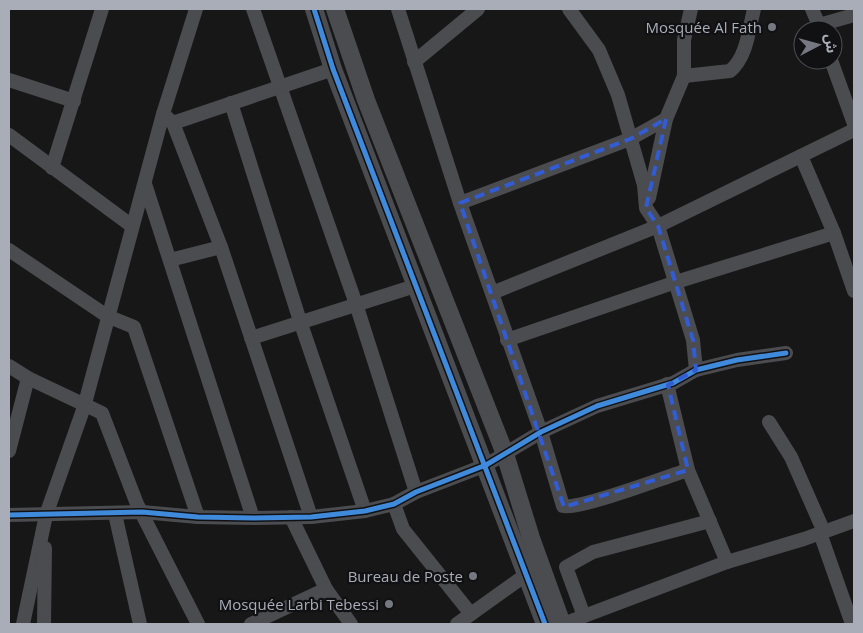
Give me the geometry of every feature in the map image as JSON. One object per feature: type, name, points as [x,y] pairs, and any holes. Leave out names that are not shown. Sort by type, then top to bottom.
[{"type":"street","points":[[23,624],[46,515],[84,406],[132,226],[168,118],[196,9]]},
{"type":"street","points":[[254,9],[356,304],[416,492]]},
{"type":"street","points":[[314,9],[333,69],[415,286],[486,465],[545,624]]},
{"type":"street","points":[[335,9],[366,100],[505,454],[531,538],[562,624],[727,562],[854,521]]},
{"type":"street","points":[[398,9],[460,203],[541,432],[564,507],[592,501],[688,470]]},
{"type":"street","points":[[414,62],[478,9]]},
{"type":"street","points":[[646,208],[666,119],[684,76],[684,40],[691,9]]},
{"type":"street","points":[[684,76],[730,71],[736,66],[743,53],[754,9]]},
{"type":"street","points":[[52,168],[74,101],[98,10]]},
{"type":"street","points":[[571,10],[599,50],[618,95],[644,185],[646,208],[658,226],[693,340],[696,370]]},
{"type":"street","points":[[838,20],[854,14]]},
{"type":"street","points":[[168,118],[230,103],[333,69]]},
{"type":"street","points":[[835,70],[854,124]]},
{"type":"street","points":[[9,80],[74,101]]},
{"type":"street","points":[[230,103],[300,321],[365,511]]},
{"type":"street","points":[[168,118],[221,246],[311,517]]},
{"type":"street","points":[[460,203],[630,139],[666,119]]},
{"type":"street","points":[[492,293],[658,226],[854,130]]},
{"type":"street","points":[[9,135],[132,226]]},
{"type":"street","points":[[801,156],[834,233],[854,291]]},
{"type":"street","points":[[145,184],[253,518]]},
{"type":"street","points":[[507,340],[676,282],[834,233]]},
{"type":"street","points":[[170,260],[221,246]]},
{"type":"street","points":[[9,250],[107,316],[134,327],[198,517]]},
{"type":"street","points":[[251,338],[415,286]]},
{"type":"street","points":[[9,515],[142,512],[198,517],[253,518],[311,517],[365,511],[394,504],[416,492],[486,465],[541,432],[597,406],[667,384],[696,370],[737,360],[786,353]]},
{"type":"street","points":[[9,366],[28,378],[102,413],[137,504],[197,624]]},
{"type":"street","points":[[9,451],[12,422],[28,378]]},
{"type":"street","points":[[667,384],[688,470],[727,562]]},
{"type":"street","points":[[770,422],[791,457],[822,532],[852,624]]},
{"type":"street","points":[[394,504],[403,529],[471,614]]},
{"type":"street","points":[[115,514],[140,624]]},
{"type":"street","points":[[44,624],[46,515]]},
{"type":"street","points":[[291,517],[326,589],[351,624]]},
{"type":"street","points":[[584,616],[566,567],[594,552],[710,521]]},
{"type":"street","points":[[457,624],[527,574]]},
{"type":"street","points":[[252,624],[326,589]]},
{"type":"highlighted area","points":[[666,119],[646,208],[658,226],[693,340],[696,370],[668,385],[688,470],[564,507],[460,203],[630,139]]},
{"type":"cycle path","points":[[314,9],[333,69],[545,624]]},
{"type":"cycle path","points":[[9,515],[142,512],[198,517],[253,518],[311,517],[365,511],[394,504],[416,492],[486,465],[541,432],[597,406],[673,383],[696,370],[737,360],[786,353]]},
{"type":"place","name":"Mosquée Al Fath","points":[[772,27]]},
{"type":"place","name":"Bureau de Poste","points":[[473,576]]},
{"type":"place","name":"Mosquée Larbi Tebessi","points":[[389,604]]}]
